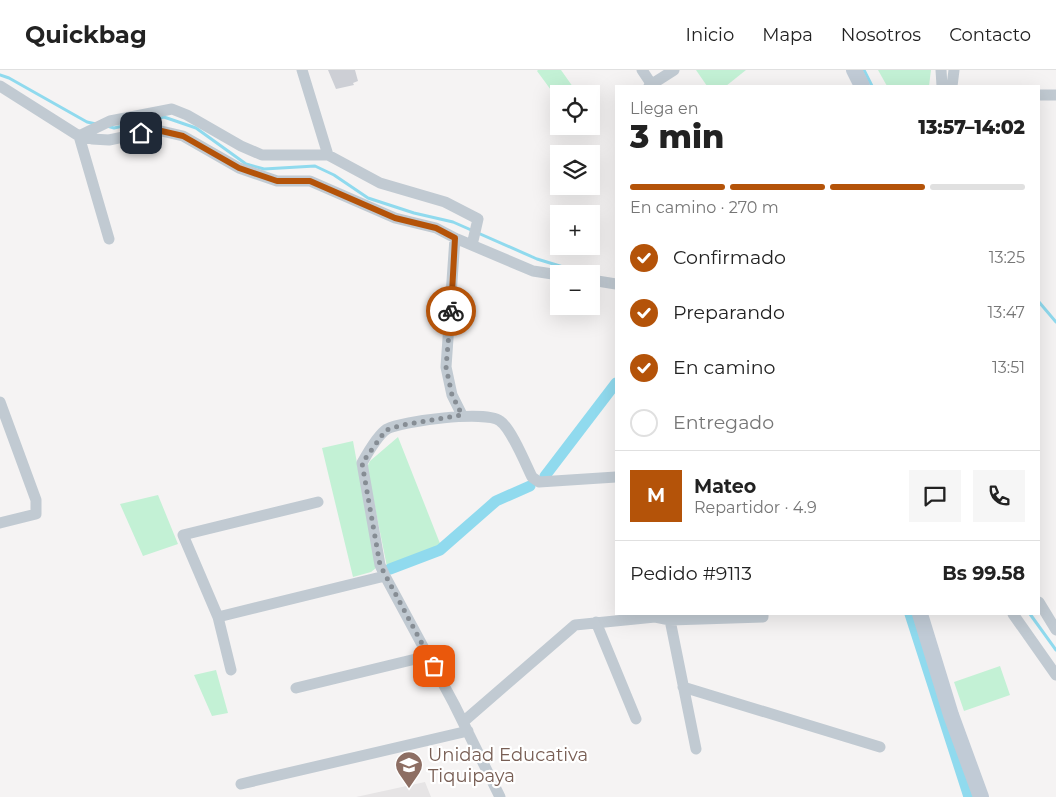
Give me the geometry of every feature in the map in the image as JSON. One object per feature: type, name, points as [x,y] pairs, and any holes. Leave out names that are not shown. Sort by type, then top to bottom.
[{"type":"street","points":[[302,70],[328,155]]},
{"type":"street","points":[[642,70],[650,85]]},
{"type":"street","points":[[652,85],[674,70]]},
{"type":"street","points":[[854,70],[862,85]]},
{"type":"street","points":[[941,70],[942,85]]},
{"type":"street","points":[[952,85],[954,70]]},
{"type":"street","points":[[0,86],[79,136],[92,140],[109,140],[157,130],[183,136],[239,168],[277,181],[310,181],[395,218],[436,228],[533,271],[550,274]]},
{"type":"street","points":[[1040,94],[1056,95]]},
{"type":"street","points":[[79,136],[110,120],[172,109],[262,155],[328,155],[380,182],[445,202],[478,219],[472,245]]},
{"type":"street","points":[[79,136],[109,239]]},
{"type":"street","points":[[455,238],[446,367],[452,395],[462,415]]},
{"type":"street","points":[[600,281],[615,284]]},
{"type":"street","points":[[0,402],[36,500],[36,514],[0,523]]},
{"type":"street","points":[[500,797],[466,726],[380,565],[362,463],[386,430],[402,425],[462,415],[500,420],[510,434],[532,478],[539,482],[615,476]]},
{"type":"street","points":[[231,670],[218,617],[183,535],[318,502]]},
{"type":"street","points":[[218,617],[385,576]]},
{"type":"street","points":[[1040,604],[1056,630]]},
{"type":"street","points":[[241,784],[466,726],[575,625],[655,616],[670,620],[763,617],[762,615]]},
{"type":"street","points":[[920,615],[951,715],[981,797]]},
{"type":"street","points":[[1014,615],[1056,675]]},
{"type":"street","points":[[670,620],[696,749]]},
{"type":"street","points":[[596,622],[636,719]]},
{"type":"street","points":[[296,688],[428,656]]},
{"type":"street","points":[[683,687],[880,747]]},
{"type":"shaded area","name":"Unidad Educativa Tiquipaya","points":[[425,782],[431,797],[356,797]]},
{"type":"green space","points":[[561,70],[572,85],[550,85],[550,89],[537,71]]},
{"type":"green space","points":[[696,70],[746,70],[727,85],[706,85]]},
{"type":"green space","points":[[878,70],[931,70],[929,85],[886,85]]},
{"type":"green space","points":[[398,437],[441,546],[387,567],[367,467],[370,461]]},
{"type":"green space","points":[[353,441],[376,568],[371,572],[353,577],[322,448]]},
{"type":"green space","points":[[158,495],[178,544],[143,556],[120,504]]},
{"type":"green space","points":[[1000,666],[1010,695],[964,711],[954,682]]},
{"type":"green space","points":[[216,670],[228,713],[212,716],[194,675]]},
{"type":"building","points":[[328,70],[355,70],[358,81],[353,83],[354,85],[336,89]]},
{"type":"waterway","points":[[864,70],[872,85]]},
{"type":"waterway","points":[[0,75],[9,78],[87,122],[96,124]]},
{"type":"waterway","points":[[107,126],[114,128],[164,117],[196,128],[246,164],[264,169],[315,166],[334,175],[368,198],[414,213],[453,222],[537,259],[557,265]]},
{"type":"waterway","points":[[1040,303],[1056,322]]},
{"type":"waterway","points":[[545,476],[615,384]]},
{"type":"waterway","points":[[390,569],[440,550],[496,501],[530,486]]},
{"type":"waterway","points":[[910,615],[969,797]]},
{"type":"waterway","points":[[1031,615],[1056,650]]},
{"type":"way so far","points":[[434,666],[380,565],[373,515],[363,476],[362,463],[386,430],[402,425],[462,415],[452,395],[446,367],[451,311]]},
{"type":"place","name":"Unidad Educativa Tiquipaya","points":[[409,789]]},
{"type":"route","points":[[141,133],[157,130],[183,136],[239,168],[277,181],[310,181],[395,218],[436,228],[455,238],[451,311]]}]
